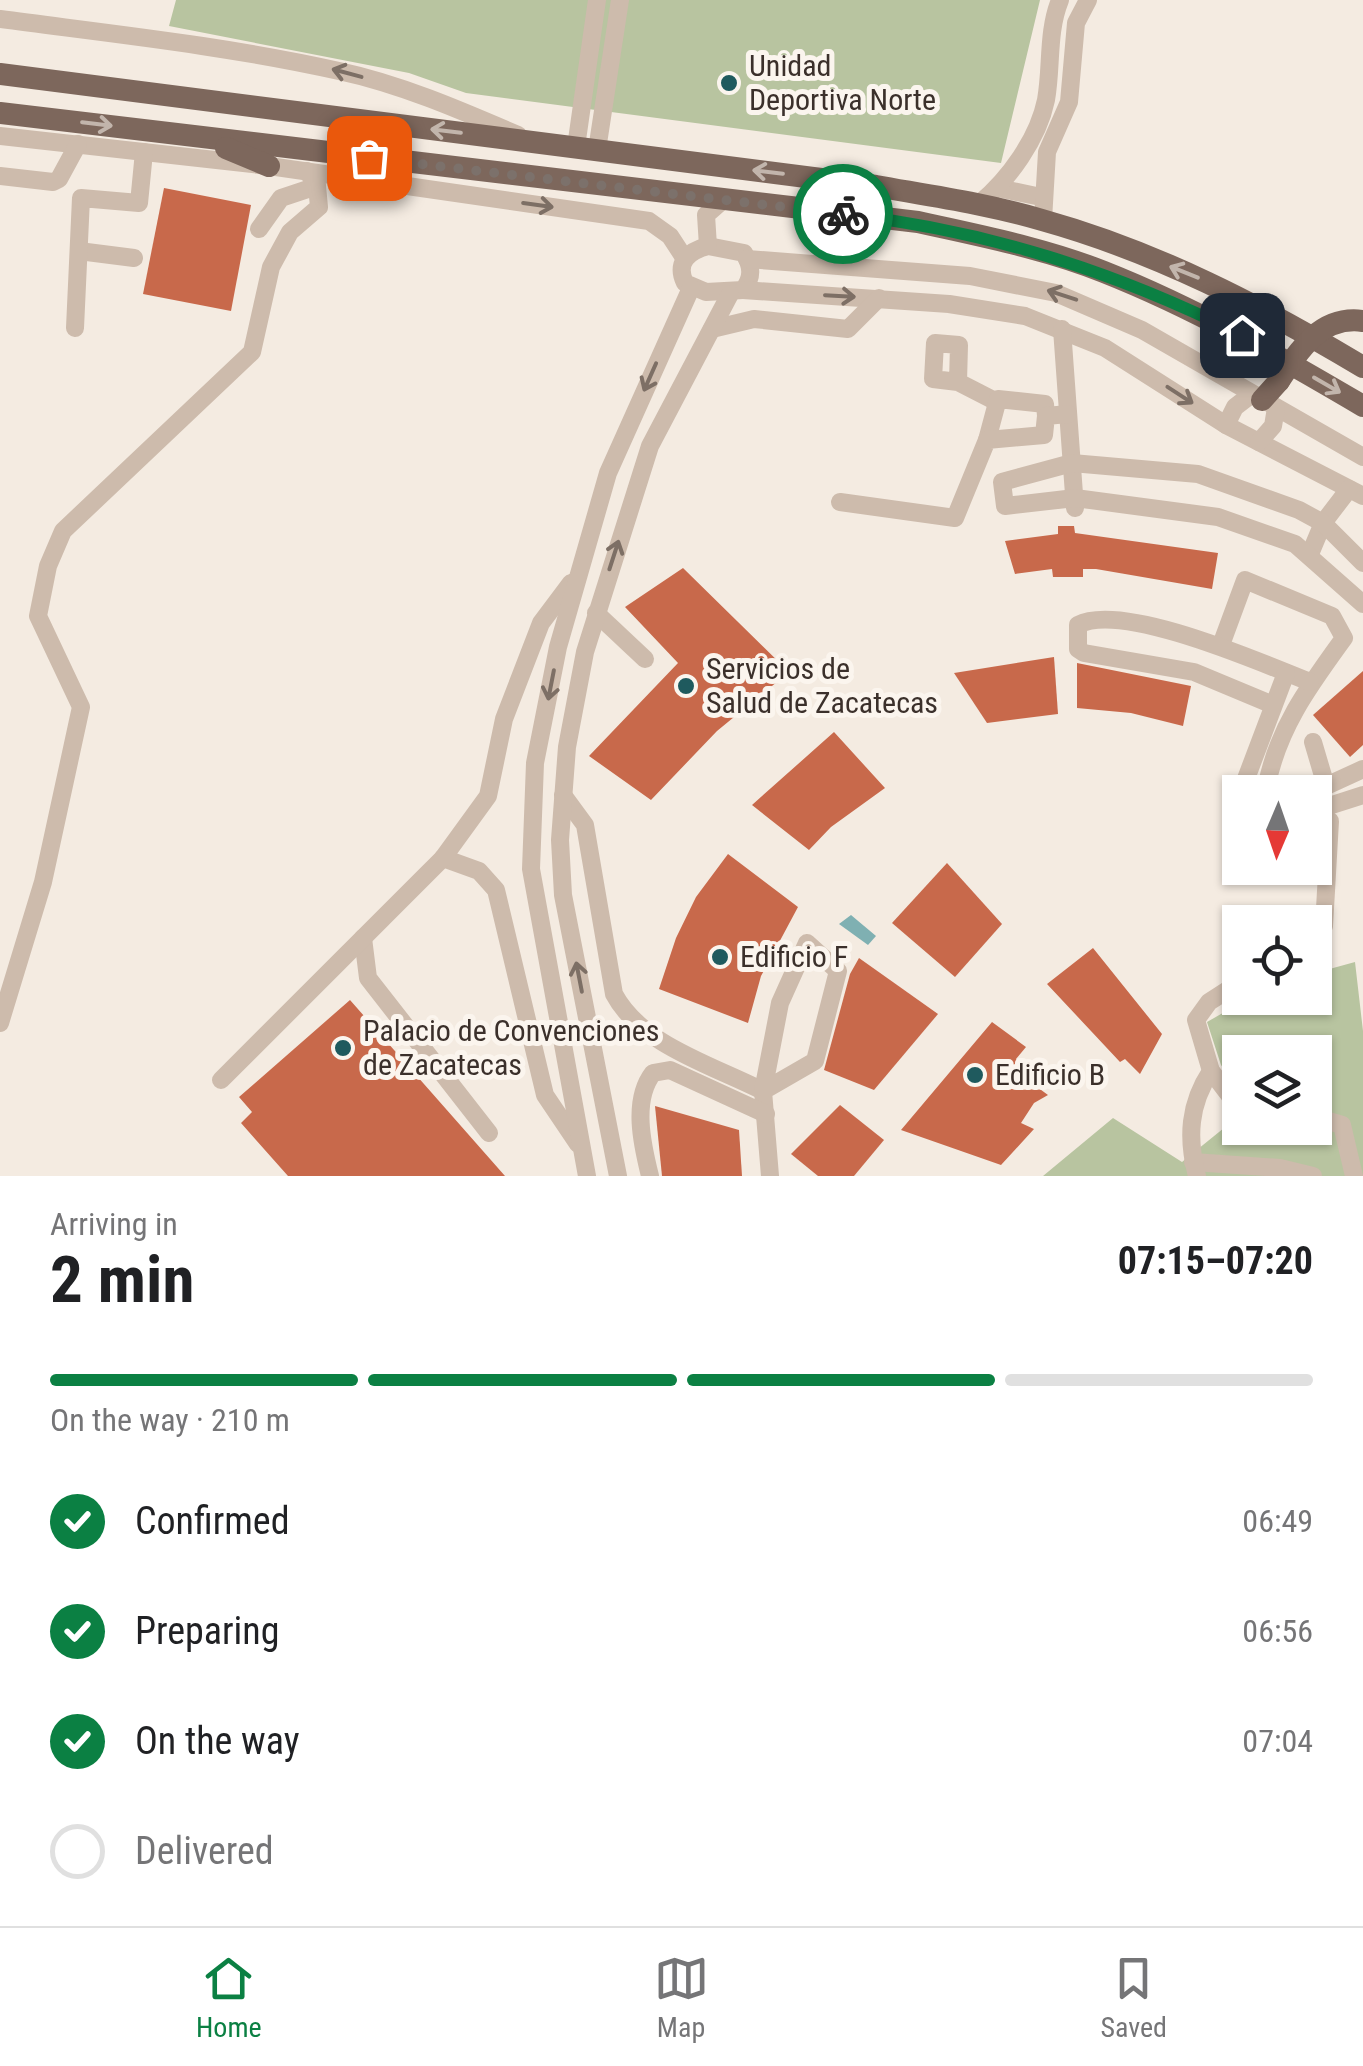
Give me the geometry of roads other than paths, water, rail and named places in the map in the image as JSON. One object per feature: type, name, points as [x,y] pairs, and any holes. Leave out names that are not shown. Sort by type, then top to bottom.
[{"type":"main road","points":[[0,74],[876,186],[979,204],[1042,208],[1207,281],[1363,366]]},
{"type":"main road","points":[[0,113],[918,222],[1012,243],[1100,270],[1242,335],[1363,406]]},
{"type":"main road","points":[[195,136],[269,166]]},
{"type":"main road","points":[[1263,401],[1301,348],[1326,326],[1363,321]]},
{"type":"street","points":[[586,149],[597,0]]},
{"type":"street","points":[[586,149],[620,0]]},
{"type":"street","points":[[979,204],[998,188],[1027,147],[1046,103],[1054,14],[1060,0]]},
{"type":"street","points":[[998,188],[1042,208],[1047,152],[1069,102],[1076,23],[1088,0]]},
{"type":"street","points":[[0,19],[225,49],[342,71],[443,103],[536,143]]},
{"type":"street","points":[[0,136],[269,166],[312,178],[649,221],[670,236],[685,258]]},
{"type":"street","points":[[0,176],[53,182],[59,179],[78,144]]},
{"type":"street","points":[[1027,147],[1047,152]]},
{"type":"street","points":[[76,328],[81,198],[139,204],[144,152]]},
{"type":"street","points":[[259,229],[281,198],[312,178]]},
{"type":"street","points":[[0,1022],[43,882],[81,707],[38,616],[48,566],[63,531],[252,352],[271,266],[290,232],[317,212],[312,178]]},
{"type":"street","points":[[708,246],[706,215],[723,200]]},
{"type":"street","points":[[690,288],[682,276],[685,258],[691,250],[708,246],[736,250],[747,259],[1025,284],[1098,308],[1363,457]]},
{"type":"street","points":[[79,251],[134,258]]},
{"type":"street","points":[[618,1176],[563,895],[567,746],[596,613],[650,446],[712,329],[737,292],[750,281],[747,259]]},
{"type":"street","points":[[690,288],[949,304],[1025,316],[1062,329],[1105,348],[1226,425],[1356,492],[1323,523],[1310,554]]},
{"type":"street","points":[[586,1176],[532,869],[535,763],[580,570],[608,472],[690,288]]},
{"type":"street","points":[[754,319],[785,292]]},
{"type":"street","points":[[712,329],[754,319],[848,329],[879,298]]},
{"type":"street","points":[[1062,329],[1075,504]]},
{"type":"street","points":[[958,382],[996,401],[1045,404],[1044,435],[987,440]]},
{"type":"street","points":[[840,502],[955,518],[987,440],[996,401]]},
{"type":"street","points":[[1226,425],[1236,406],[1263,401]]},
{"type":"street","points":[[1259,442],[1272,426],[1263,401]]},
{"type":"street","points":[[1046,416],[1068,414]]},
{"type":"street","points":[[1363,563],[1323,523],[1299,510],[1198,474],[1072,463],[1002,482],[1005,506],[1075,504],[1218,516],[1268,532],[1310,554],[1363,604]]},
{"type":"street","points":[[221,1080],[443,858],[488,796],[504,719],[542,624],[580,570]]},
{"type":"street","points":[[1220,646],[1242,582],[1250,580],[1332,616],[1344,638],[1310,682],[1276,742],[1269,775]]},
{"type":"street","points":[[596,613],[645,659]]},
{"type":"street","points":[[1273,705],[1194,672],[1084,653],[1078,650],[1078,625],[1112,620],[1220,646],[1310,682]]},
{"type":"street","points":[[1248,775],[1286,672]]},
{"type":"street","points":[[1312,742],[1326,786],[1363,769]]},
{"type":"street","points":[[563,795],[585,825],[614,994],[625,1015],[643,1031],[763,1090]]},
{"type":"street","points":[[1325,905],[1331,813],[1363,795]]},
{"type":"street","points":[[443,858],[479,871],[496,890],[544,1095],[581,1148]]},
{"type":"street","points":[[363,938],[368,978],[489,1133]]},
{"type":"street","points":[[763,1090],[815,1061],[838,971],[807,943],[780,1002],[763,1090],[770,1176]]},
{"type":"street","points":[[1222,994],[1209,1002],[1196,1020],[1211,1071],[1222,1085]]},
{"type":"street","points":[[650,1176],[643,1146],[641,1088],[652,1073],[670,1070],[766,1114]]},
{"type":"street","points":[[1211,1071],[1199,1089],[1192,1115],[1195,1169],[1280,1168],[1314,1176]]},
{"type":"street","points":[[1332,1121],[1342,1124],[1354,1176]]},
{"type":"water","points":[[851,915],[876,936],[868,945],[839,924]]},
{"type":"place","name":"Unidad Deportiva Norte","points":[[729,83]]},
{"type":"place","name":"Servicios de Salud de Zacatecas","points":[[686,686]]},
{"type":"place","name":"Edificio F","points":[[720,957]]},
{"type":"place","name":"Palacio de Convenciones de Zacatecas","points":[[343,1048]]},
{"type":"place","name":"Edificio B","points":[[975,1075]]}]
